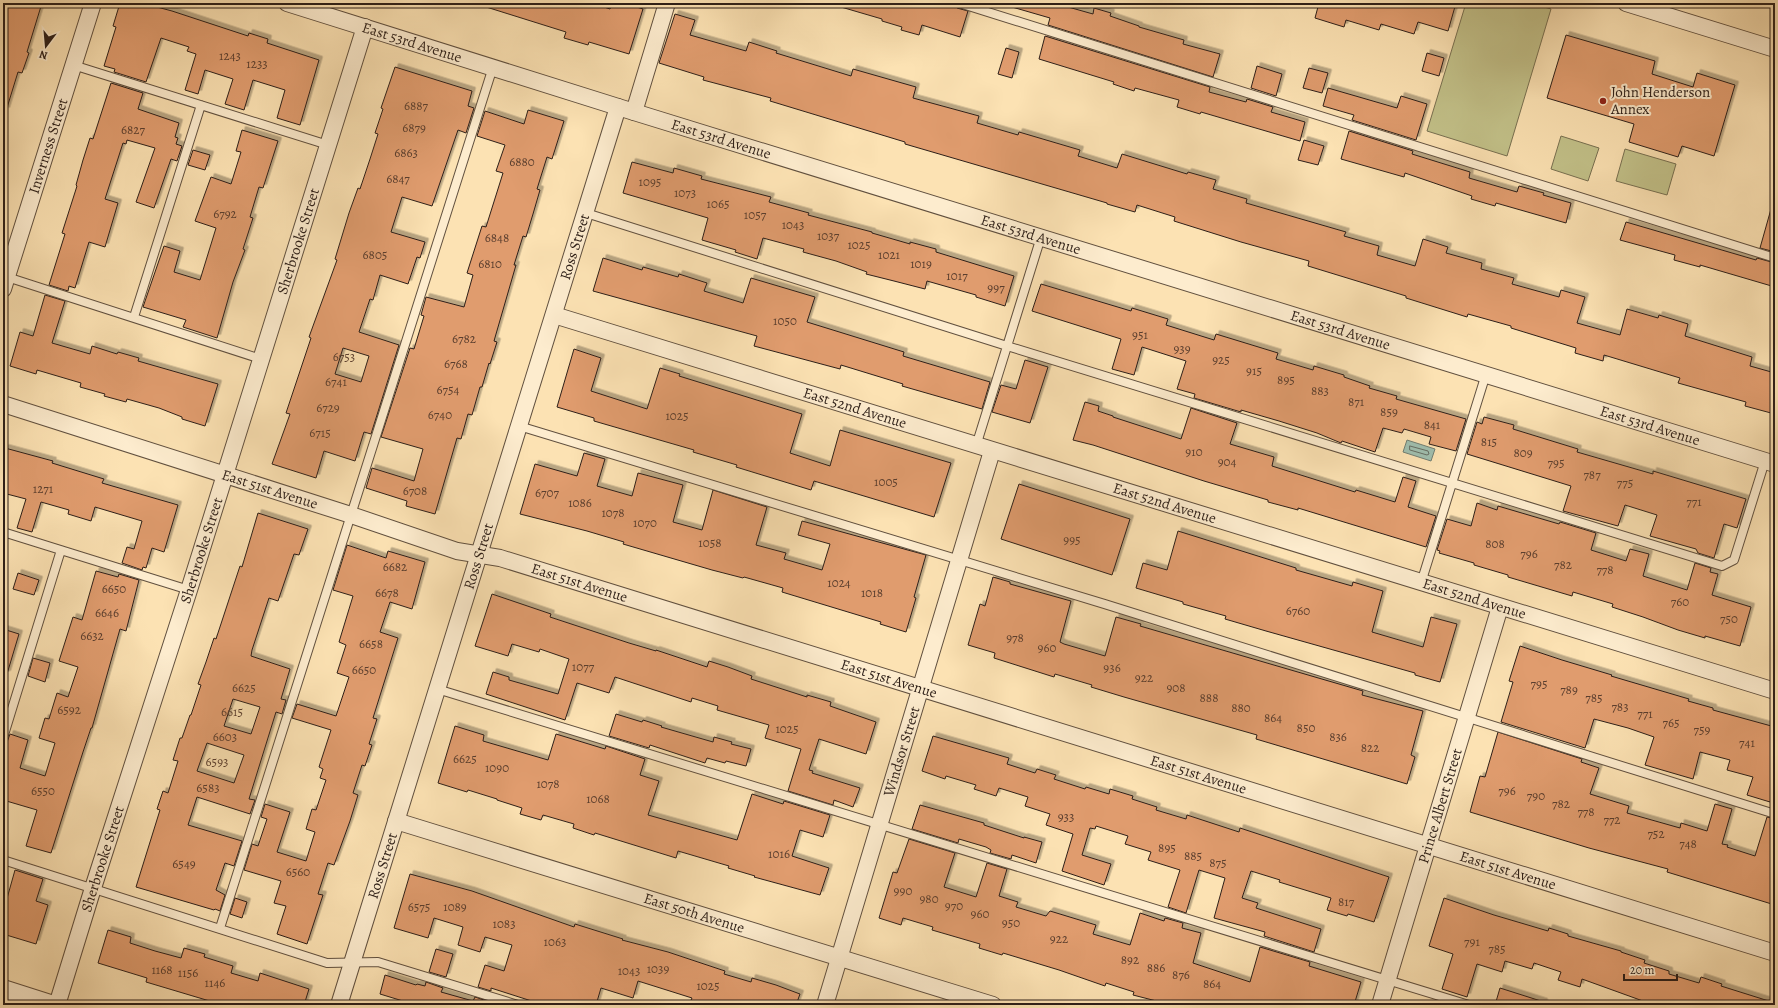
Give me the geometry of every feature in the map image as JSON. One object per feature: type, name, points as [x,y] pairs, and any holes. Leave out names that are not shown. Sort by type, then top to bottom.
[{"type":"street","name":"Inverness Street","points":[[5,283],[93,3]]},
{"type":"street","name":"East 53rd Avenue","points":[[287,3],[634,112],[1770,462]]},
{"type":"street","points":[[634,112],[667,3]]},
{"type":"street","points":[[1626,3],[1775,49]]},
{"type":"street","name":"Sherbrooke Street","points":[[57,1005],[189,590],[365,27]]},
{"type":"street","name":"Ross Street","points":[[339,1005],[618,107]]},
{"type":"street","name":"East 52nd Avenue","points":[[554,315],[1775,691]]},
{"type":"street","name":"East 51st Avenue","points":[[3,404],[351,515],[457,551],[508,560],[1775,953]]},
{"type":"street","name":"Windsor Street","points":[[825,1005],[992,451]]},
{"type":"street","name":"Prince Albert Street","points":[[1380,1005],[1500,607]]},
{"type":"street","name":"East 50th Avenue","points":[[396,820],[992,1005]]},
{"type":"street","points":[[3,990],[50,1005]]},
{"type":"lane","points":[[959,3],[1775,258]]},
{"type":"lane","points":[[73,65],[328,145]]},
{"type":"lane","points":[[220,928],[493,67]]},
{"type":"lane","points":[[134,318],[201,105]]},
{"type":"lane","points":[[586,213],[1007,346],[1722,566],[1734,560],[1770,462]]},
{"type":"lane","points":[[976,446],[1041,237]]},
{"type":"lane","points":[[5,283],[134,318],[261,359]]},
{"type":"lane","points":[[1422,582],[1486,374]]},
{"type":"lane","points":[[519,426],[959,559],[1467,716],[1775,814]]},
{"type":"lane","points":[[3,532],[189,590]]},
{"type":"lane","points":[[3,738],[62,550]]},
{"type":"lane","points":[[437,689],[1469,1005]]},
{"type":"lane","points":[[3,860],[328,963],[378,962],[518,1005]]},
{"type":"shaded area","points":[[1466,3],[1531,3],[1551,9],[1507,156],[1427,131]]},
{"type":"shaded area","points":[[1561,136],[1599,148],[1588,181],[1551,169]]},
{"type":"shaded area","points":[[1625,149],[1676,164],[1667,195],[1616,181]]},
{"type":"water","points":[[1407,440],[1435,449],[1431,461],[1403,452]]},
{"type":"building","points":[[3,3],[42,3],[27,52],[29,53],[22,73],[18,72],[6,111],[3,110]]},
{"type":"building","points":[[120,3],[142,3],[172,11],[248,36],[249,33],[268,39],[267,43],[319,60],[300,125],[277,118],[285,90],[253,80],[244,110],[225,104],[233,79],[205,70],[198,94],[185,90],[196,54],[187,51],[189,47],[161,38],[146,82],[114,72],[115,69],[104,66],[116,27],[113,26]]},
{"type":"building","points":[[483,3],[592,3],[610,9],[612,3],[624,3],[643,9],[629,54],[589,42],[588,45],[564,38],[566,32],[483,6]]},
{"type":"building","points":[[842,3],[954,3],[957,8],[968,11],[960,37],[922,25],[919,35],[901,30],[902,27],[882,21],[882,19],[841,7]]},
{"type":"building","points":[[1013,3],[1054,3],[1093,14],[1094,8],[1111,13],[1110,16],[1139,27],[1184,40],[1183,44],[1220,54],[1213,77],[1048,25],[1050,18],[1012,7]]},
{"type":"building","points":[[1319,3],[1456,3],[1448,31],[1418,22],[1414,34],[1381,24],[1379,30],[1346,20],[1344,27],[1315,18]]},
{"type":"building","points":[[675,14],[695,20],[690,35],[746,51],[749,42],[777,51],[776,53],[851,76],[853,69],[916,87],[913,98],[979,116],[977,123],[1018,135],[1019,132],[1080,150],[1078,156],[1117,168],[1122,154],[1187,174],[1188,172],[1216,180],[1213,189],[1247,199],[1246,203],[1346,232],[1344,236],[1379,246],[1377,255],[1415,266],[1423,239],[1448,247],[1446,253],[1482,263],[1481,269],[1514,278],[1512,284],[1559,297],[1561,290],[1585,297],[1577,323],[1620,335],[1627,309],[1658,318],[1659,315],[1688,324],[1685,336],[1752,357],[1750,366],[1775,373],[1775,397],[1771,413],[1745,406],[1746,402],[1678,383],[1680,378],[1604,355],[1603,361],[1575,353],[1576,348],[1511,328],[1511,326],[1468,314],[1467,317],[1406,298],[1406,296],[1308,266],[1309,261],[1174,221],[1175,217],[1137,205],[1135,212],[1107,204],[905,144],[905,142],[770,101],[771,98],[703,80],[704,77],[659,63]]},
{"type":"building","points":[[1566,35],[1655,61],[1652,74],[1693,87],[1697,73],[1735,85],[1714,156],[1682,146],[1678,157],[1629,142],[1634,124],[1547,98]]},
{"type":"building","points":[[1045,36],[1210,87],[1209,92],[1246,102],[1247,99],[1273,107],[1271,112],[1305,122],[1300,141],[1201,112],[1200,114],[1177,107],[1179,100],[1135,88],[1134,91],[1113,84],[1114,82],[1039,59]]},
{"type":"building","points":[[1006,48],[1019,52],[1012,78],[998,74]]},
{"type":"building","points":[[1427,53],[1444,58],[1439,76],[1422,71]]},
{"type":"building","points":[[1257,66],[1282,74],[1276,96],[1251,88]]},
{"type":"building","points":[[395,67],[472,91],[468,106],[474,108],[466,133],[458,130],[432,206],[402,197],[391,232],[425,242],[420,258],[417,257],[408,284],[380,275],[373,300],[370,299],[359,332],[399,345],[371,434],[364,432],[355,461],[324,451],[316,478],[272,464],[290,414],[286,413],[311,338],[309,337],[337,260],[335,259],[349,213],[358,188],[360,189],[378,134],[375,133],[383,109],[381,108]],"holes":[[[343,348],[369,356],[361,382],[335,374]]]},
{"type":"building","points":[[1309,68],[1328,73],[1322,93],[1303,88]]},
{"type":"building","points":[[111,83],[143,93],[138,109],[179,123],[175,137],[178,138],[176,144],[182,146],[177,161],[171,159],[154,208],[136,202],[155,148],[127,140],[126,144],[123,143],[105,199],[118,203],[105,247],[89,242],[75,288],[69,286],[68,291],[49,285],[65,234],[62,233],[77,186],[83,160],[90,138],[93,139]]},
{"type":"building","points":[[1328,88],[1397,108],[1401,96],[1427,104],[1416,140],[1352,120],[1354,115],[1323,106]]},
{"type":"building","points":[[528,110],[564,121],[552,159],[547,157],[537,189],[540,190],[526,237],[523,236],[514,265],[516,265],[494,341],[497,342],[490,364],[489,363],[482,387],[480,387],[472,415],[468,414],[461,439],[457,438],[435,514],[406,506],[407,501],[366,488],[372,468],[414,481],[423,449],[381,437],[410,348],[414,349],[424,316],[421,315],[426,297],[464,307],[473,275],[467,273],[482,226],[486,227],[503,173],[496,171],[505,145],[477,136],[485,111],[524,124]]},
{"type":"building","points":[[242,130],[278,141],[263,188],[259,187],[250,217],[253,218],[243,249],[245,250],[233,282],[217,338],[183,327],[186,320],[143,307],[164,246],[180,251],[174,272],[200,280],[216,228],[195,221],[211,177],[231,184],[241,152],[236,151]]},
{"type":"building","points":[[1349,131],[1413,151],[1412,154],[1470,172],[1469,178],[1517,192],[1519,186],[1571,203],[1566,223],[1496,203],[1495,206],[1471,199],[1472,196],[1405,173],[1404,177],[1341,159]]},
{"type":"building","points":[[1304,140],[1324,146],[1318,165],[1298,160]]},
{"type":"building","points":[[193,150],[210,155],[205,170],[188,165]]},
{"type":"building","points":[[632,162],[673,173],[674,168],[702,176],[701,179],[771,197],[769,202],[809,213],[808,215],[910,244],[910,242],[936,249],[936,252],[1014,276],[1005,306],[976,297],[976,295],[927,281],[925,289],[866,274],[867,272],[836,261],[803,252],[804,249],[763,238],[757,259],[735,252],[736,250],[702,240],[708,218],[623,193]]},
{"type":"building","points":[[1771,209],[1775,210],[1775,252],[1760,248]]},
{"type":"building","points":[[1626,222],[1756,260],[1757,258],[1775,263],[1775,287],[1700,265],[1700,267],[1674,260],[1675,255],[1620,240]]},
{"type":"building","points":[[603,258],[642,270],[643,267],[678,277],[679,274],[707,283],[704,291],[743,303],[751,278],[815,297],[807,322],[904,352],[903,356],[990,382],[982,409],[902,386],[903,384],[841,365],[840,369],[754,346],[757,336],[593,291]]},
{"type":"building","points":[[1041,284],[1131,311],[1132,308],[1168,319],[1166,325],[1214,340],[1216,334],[1278,353],[1276,359],[1313,370],[1314,366],[1344,375],[1344,377],[1370,386],[1369,388],[1397,396],[1396,399],[1466,419],[1456,451],[1429,444],[1431,437],[1404,429],[1402,433],[1383,428],[1375,452],[1342,441],[1341,443],[1317,433],[1279,421],[1241,410],[1241,412],[1194,398],[1195,394],[1177,389],[1186,361],[1142,347],[1134,375],[1112,369],[1121,339],[1032,311]]},
{"type":"building","points":[[45,295],[65,301],[52,343],[90,354],[92,346],[117,354],[118,352],[139,358],[138,361],[218,384],[205,426],[182,419],[182,417],[159,408],[127,399],[126,402],[104,396],[105,394],[80,387],[81,383],[37,370],[36,374],[10,366],[20,332],[33,336]]},
{"type":"building","points":[[574,349],[601,358],[591,391],[647,409],[660,368],[680,374],[679,376],[802,414],[790,453],[830,466],[840,430],[951,463],[934,517],[814,481],[811,490],[736,467],[737,465],[693,452],[694,450],[594,421],[594,418],[557,407]]},
{"type":"building","points":[[1025,360],[1048,367],[1030,423],[992,412],[1001,385],[1016,389]]},
{"type":"building","points":[[1085,402],[1099,406],[1098,411],[1113,417],[1181,439],[1191,408],[1237,423],[1230,444],[1274,457],[1272,466],[1355,492],[1356,490],[1395,502],[1403,477],[1416,481],[1408,507],[1436,516],[1426,547],[1298,508],[1298,510],[1268,502],[1268,500],[1073,440]]},
{"type":"building","points":[[1484,417],[1514,425],[1513,429],[1578,449],[1577,452],[1653,474],[1653,471],[1746,499],[1737,528],[1724,524],[1714,558],[1698,553],[1696,549],[1650,536],[1657,515],[1625,505],[1618,526],[1563,511],[1571,486],[1467,454],[1477,422],[1482,424]]},
{"type":"building","points":[[5,448],[53,461],[52,463],[104,479],[102,483],[178,505],[164,552],[152,548],[146,568],[143,567],[142,570],[122,563],[127,547],[134,549],[142,521],[95,507],[91,521],[68,514],[69,510],[41,502],[32,532],[17,528],[26,499],[3,493],[3,456]]},
{"type":"building","points":[[584,453],[605,459],[597,486],[632,496],[638,473],[683,485],[673,522],[702,530],[713,490],[767,507],[756,545],[786,553],[784,559],[822,570],[830,544],[798,535],[802,521],[926,555],[906,632],[880,624],[881,622],[782,592],[783,588],[712,570],[623,544],[624,542],[587,531],[520,514],[535,464],[577,476]]},
{"type":"building","points":[[1019,484],[1130,519],[1112,575],[1001,539]]},
{"type":"building","points":[[1477,503],[1497,510],[1498,506],[1596,533],[1591,550],[1626,561],[1630,549],[1649,554],[1643,576],[1687,590],[1695,563],[1711,568],[1710,572],[1718,574],[1712,595],[1751,607],[1740,646],[1678,630],[1612,607],[1613,604],[1573,592],[1572,596],[1508,577],[1508,575],[1474,565],[1474,563],[1439,553],[1440,551],[1437,550],[1447,519],[1471,526]]},
{"type":"building","points":[[258,513],[308,529],[299,555],[294,554],[278,601],[269,598],[252,650],[251,656],[290,669],[281,699],[286,700],[282,714],[276,712],[249,799],[255,800],[250,814],[197,797],[188,825],[242,841],[234,866],[225,863],[216,890],[225,895],[220,911],[136,887],[160,810],[157,809],[163,791],[168,793],[178,761],[173,760],[180,738],[182,738],[191,715],[201,685],[198,684],[214,638],[216,639],[240,566],[242,567]],"holes":[[[233,699],[260,707],[251,734],[224,726]],[[207,743],[244,755],[234,783],[197,771]]]},
{"type":"building","points":[[1178,531],[1296,568],[1296,570],[1352,586],[1353,582],[1383,591],[1372,632],[1423,647],[1431,617],[1457,624],[1440,682],[1415,675],[1415,673],[1225,619],[1226,616],[1183,604],[1183,602],[1136,588],[1143,563],[1167,570]]},
{"type":"building","points":[[347,545],[386,558],[388,551],[425,562],[412,609],[390,602],[380,632],[398,638],[373,718],[377,719],[369,744],[372,745],[365,766],[362,765],[353,793],[358,795],[334,865],[328,863],[318,894],[323,895],[307,944],[277,934],[286,906],[274,903],[281,881],[244,870],[252,844],[258,846],[267,819],[261,817],[265,804],[290,812],[277,852],[306,861],[315,832],[306,829],[312,809],[316,810],[326,780],[320,778],[323,769],[319,767],[331,730],[292,718],[297,704],[336,716],[349,677],[337,673],[346,645],[339,642],[353,596],[333,590]]},
{"type":"building","points":[[96,571],[118,577],[119,574],[139,580],[126,631],[120,629],[92,728],[51,853],[26,846],[37,810],[3,800],[3,753],[10,734],[28,740],[20,768],[45,776],[55,743],[39,738],[45,718],[49,719],[57,693],[68,697],[78,667],[59,661],[73,617],[82,620]]},
{"type":"building","points":[[18,573],[39,580],[34,595],[13,589]]},
{"type":"building","points":[[993,577],[1010,582],[1010,584],[1071,601],[1060,642],[1064,644],[1105,656],[1116,617],[1141,624],[1140,626],[1363,691],[1362,695],[1423,711],[1411,755],[1415,757],[1407,784],[1256,739],[1257,735],[1124,697],[1091,687],[1092,685],[1055,674],[1054,677],[994,658],[995,653],[968,645],[980,604],[985,606]]},
{"type":"building","points":[[492,594],[551,614],[550,617],[629,643],[656,650],[707,667],[709,661],[728,667],[752,676],[751,679],[807,697],[807,695],[831,702],[830,706],[876,722],[866,754],[819,739],[809,770],[813,771],[812,773],[860,788],[853,807],[834,800],[833,805],[788,791],[801,749],[765,738],[769,725],[717,710],[718,706],[692,698],[691,702],[615,677],[609,693],[577,683],[565,720],[486,694],[493,672],[509,677],[509,680],[558,694],[569,659],[540,649],[539,652],[512,644],[508,656],[475,646]]},
{"type":"building","points":[[3,629],[19,634],[7,674],[3,674]]},
{"type":"building","points":[[1520,646],[1612,675],[1611,676],[1689,699],[1688,701],[1713,708],[1713,710],[1775,727],[1775,787],[1770,802],[1747,795],[1753,777],[1727,770],[1730,760],[1700,752],[1693,779],[1645,765],[1654,737],[1628,728],[1594,719],[1585,748],[1501,722],[1513,682],[1509,681]]},
{"type":"building","points":[[33,658],[50,663],[45,682],[28,676]]},
{"type":"building","points":[[616,714],[642,722],[643,720],[662,726],[661,727],[713,742],[714,737],[732,742],[731,744],[751,749],[746,766],[726,761],[725,763],[707,758],[705,763],[650,745],[649,748],[609,736]]},
{"type":"building","points":[[455,726],[484,735],[483,741],[548,760],[556,734],[605,749],[606,746],[645,759],[640,775],[659,781],[648,815],[737,840],[752,794],[783,804],[784,801],[830,815],[823,837],[800,830],[792,856],[829,868],[820,895],[754,877],[755,876],[728,868],[729,866],[678,851],[676,858],[595,833],[594,835],[573,828],[574,824],[543,815],[541,820],[520,814],[522,808],[468,790],[467,792],[438,783]]},
{"type":"building","points":[[1498,732],[1582,759],[1581,762],[1599,768],[1590,794],[1629,806],[1627,813],[1680,828],[1681,823],[1707,831],[1715,804],[1732,809],[1722,844],[1755,856],[1767,817],[1775,819],[1775,905],[1667,872],[1668,869],[1589,848],[1470,812],[1480,776],[1485,777]]},
{"type":"building","points":[[933,736],[1009,758],[1007,764],[1035,773],[1037,769],[1056,775],[1054,779],[1085,789],[1086,787],[1109,794],[1110,789],[1133,796],[1132,799],[1157,807],[1156,810],[1186,819],[1187,815],[1239,832],[1240,828],[1389,877],[1374,922],[1348,914],[1347,916],[1327,910],[1331,898],[1279,882],[1280,880],[1251,871],[1242,898],[1258,903],[1256,908],[1321,929],[1314,952],[1264,936],[1265,932],[1214,918],[1225,878],[1199,870],[1186,913],[1168,907],[1180,870],[1148,860],[1151,852],[1125,844],[1128,836],[1096,826],[1095,829],[1090,828],[1082,855],[1111,864],[1104,885],[1062,871],[1073,834],[1046,825],[1050,814],[1025,806],[1028,797],[999,788],[996,796],[974,789],[976,785],[946,776],[945,779],[922,771]]},
{"type":"building","points":[[920,805],[984,823],[984,825],[1024,838],[1042,842],[1036,863],[1012,855],[1011,859],[990,853],[991,850],[986,847],[959,839],[958,843],[912,829]]},
{"type":"building","points":[[909,839],[955,853],[944,887],[976,897],[987,863],[1007,869],[999,896],[1018,902],[1016,907],[1046,916],[1050,911],[1096,925],[1093,934],[1130,945],[1140,913],[1164,921],[1165,918],[1183,923],[1182,928],[1201,933],[1193,963],[1250,982],[1260,947],[1310,962],[1309,966],[1361,982],[1354,1005],[1172,1005],[1133,995],[1134,992],[1106,983],[1105,986],[1003,953],[1002,955],[979,948],[980,944],[932,930],[933,927],[903,918],[901,925],[879,918],[893,872],[897,873]]},
{"type":"building","points":[[15,870],[43,879],[36,901],[48,905],[36,944],[3,934],[3,901],[6,902]]},
{"type":"building","points":[[410,874],[472,891],[574,927],[575,924],[623,939],[622,940],[668,952],[725,971],[724,974],[751,982],[752,978],[800,994],[796,1005],[707,1005],[691,1000],[692,998],[638,981],[633,998],[601,988],[596,1005],[544,1005],[491,988],[491,991],[478,987],[485,965],[504,971],[512,945],[485,937],[480,952],[458,945],[463,927],[434,918],[428,938],[394,928]]},
{"type":"building","points":[[235,898],[247,902],[242,918],[230,914]]},
{"type":"building","points":[[1444,898],[1494,915],[1548,931],[1549,928],[1568,934],[1568,936],[1621,951],[1645,960],[1644,963],[1669,971],[1669,974],[1699,983],[1701,977],[1722,984],[1721,986],[1772,1002],[1771,1005],[1672,1005],[1660,1001],[1658,1005],[1654,1005],[1582,979],[1580,987],[1558,980],[1561,972],[1534,963],[1532,969],[1505,961],[1502,972],[1477,964],[1467,997],[1442,989],[1453,954],[1429,946]]},
{"type":"building","points":[[108,930],[131,937],[130,943],[155,951],[181,958],[184,948],[205,954],[204,957],[233,966],[231,973],[258,981],[260,973],[309,989],[304,1005],[223,1005],[146,982],[147,978],[98,963]]},
{"type":"building","points":[[436,949],[453,954],[446,977],[429,972]]},
{"type":"building","points":[[385,975],[416,985],[425,986],[426,982],[443,988],[441,992],[473,1001],[475,997],[487,1001],[486,1005],[416,1005],[380,994]]},
{"type":"building","points":[[1500,988],[1544,1002],[1544,1005],[1495,1005]]},
{"type":"place","name":"John Henderson Annex","points":[[1603,101]]}]
